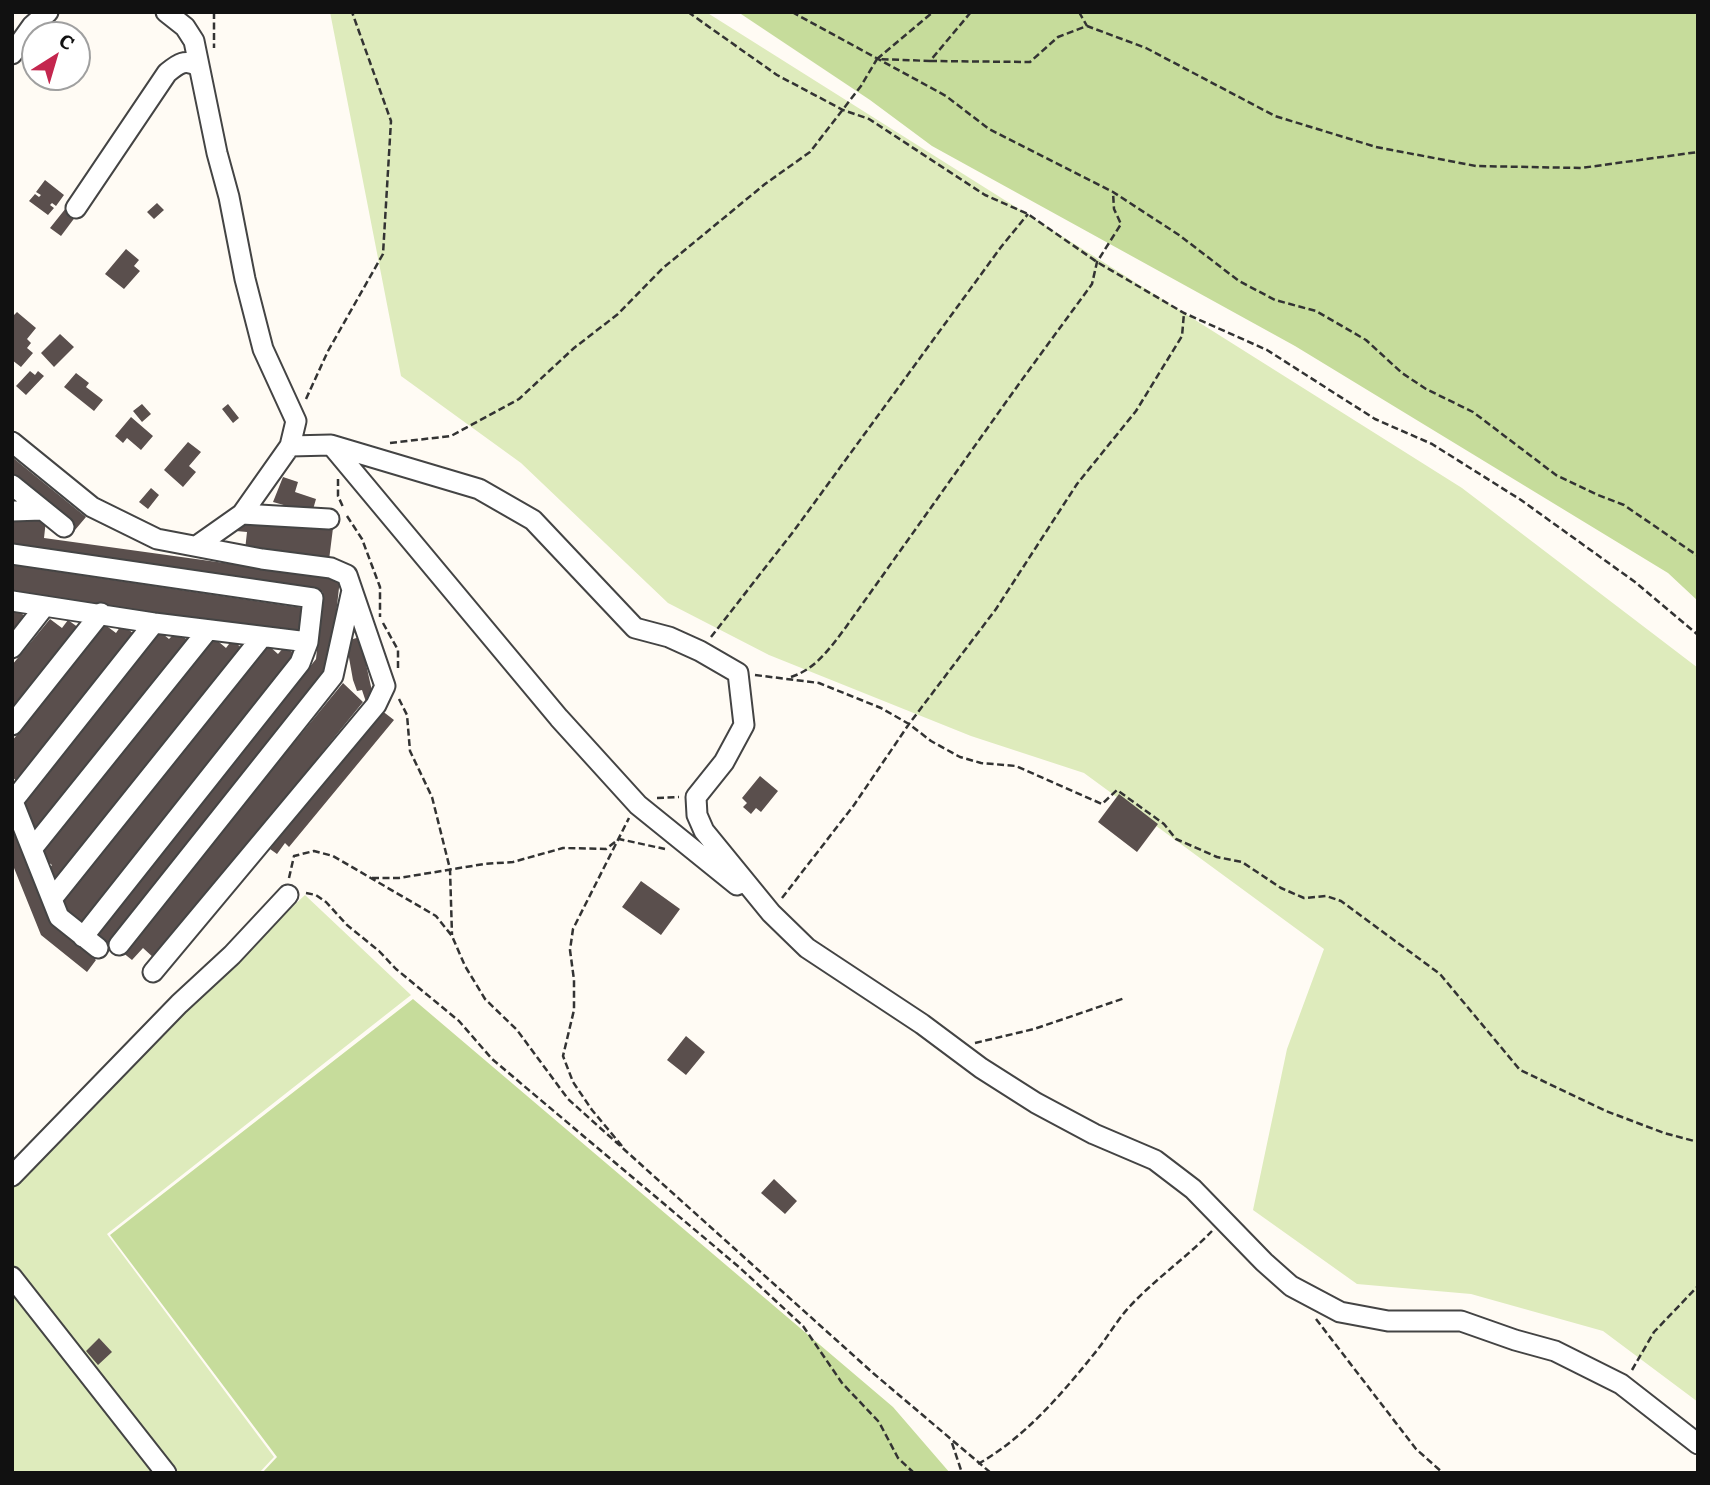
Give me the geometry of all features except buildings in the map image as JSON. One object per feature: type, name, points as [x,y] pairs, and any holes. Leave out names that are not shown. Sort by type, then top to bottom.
[{"type":"street","points":[[12,54],[32,26],[48,12]]},
{"type":"street","points":[[166,12],[185,27],[194,41],[245,279],[263,349],[296,421],[290,446],[242,514],[198,545]]},
{"type":"street","points":[[76,208],[167,73],[179,63],[191,62],[199,67]]},
{"type":"street","points":[[12,442],[92,507],[157,539],[262,559],[331,568],[347,575],[384,686],[376,705],[153,972]]},
{"type":"street","points":[[290,446],[331,445],[480,489],[533,520],[635,628],[669,637],[738,673],[744,725],[724,762],[696,797],[697,815],[704,831],[771,913]]},
{"type":"street","points":[[331,445],[559,718],[638,805],[771,913],[807,948],[922,1024],[981,1068],[1036,1102],[1094,1133],[1155,1160],[1194,1188],[1264,1262],[1291,1286],[1340,1312],[1388,1321],[1461,1321],[1555,1351],[1622,1384],[1698,1444]]},
{"type":"street","points":[[12,485],[64,527]]},
{"type":"street","points":[[12,511],[42,510]]},
{"type":"street","points":[[242,514],[329,519]]},
{"type":"street","points":[[12,554],[313,598],[308,642],[300,663],[90,942],[59,917],[13,800],[155,623]]},
{"type":"street","points":[[119,945],[333,676],[352,589]]},
{"type":"street","points":[[12,601],[155,623],[308,642]]},
{"type":"street","points":[[12,648],[45,606]]},
{"type":"street","points":[[12,725],[101,613]]},
{"type":"street","points":[[32,849],[208,630]]},
{"type":"street","points":[[52,899],[262,637]]},
{"type":"street","points":[[12,1176],[179,1004],[217,971],[288,895]]},
{"type":"street","points":[[12,1277],[166,1473]]},
{"type":"path","points":[[296,421],[328,351],[383,254],[391,121],[352,12]]},
{"type":"path","points":[[688,12],[777,75],[843,110],[869,119],[985,195],[1028,214],[1097,262],[1184,313],[1267,350],[1375,419],[1432,443],[1521,499],[1625,574],[1698,635]]},
{"type":"path","points":[[792,12],[946,96],[989,129],[1113,192],[1179,235],[1239,281],[1275,300],[1316,311],[1356,335],[1388,358],[1402,373],[1426,389],[1473,412],[1556,475],[1624,505],[1698,556]]},
{"type":"path","points":[[387,443],[451,436],[519,399],[574,348],[618,314],[663,268],[765,184],[810,152],[843,110],[877,59],[933,12]]},
{"type":"path","points":[[930,61],[971,12]]},
{"type":"path","points":[[1079,12],[1087,26],[1146,48],[1275,116],[1388,149],[1476,166],[1581,168],[1698,152]]},
{"type":"path","points":[[877,59],[1030,62],[1058,37],[1087,26]]},
{"type":"path","points":[[790,678],[806,672],[846,627],[1005,402],[1093,284],[1097,262],[1121,224],[1114,209],[1113,192]]},
{"type":"path","points":[[700,651],[793,532],[1001,247],[1028,214]]},
{"type":"path","points":[[771,913],[854,805],[909,724],[996,609],[1077,484],[1136,411],[1182,336],[1184,313]]},
{"type":"path","points":[[738,673],[819,683],[857,697],[909,724],[931,741],[960,757],[981,763],[1016,766],[1102,804],[1117,790],[1164,824],[1176,839],[1217,857],[1242,862],[1281,888],[1304,898],[1326,896],[1341,901],[1440,974],[1520,1070],[1606,1111],[1664,1133],[1698,1142]]},
{"type":"path","points":[[628,1154],[573,1082],[564,1056],[574,1010],[570,950],[573,929],[631,813],[643,799],[696,797]]},
{"type":"path","points":[[367,878],[398,878],[513,862],[563,848],[606,849],[620,839],[666,850]]},
{"type":"path","points":[[914,1473],[898,1458],[878,1422],[842,1383],[803,1326],[739,1267],[492,1059],[460,1021],[396,969],[326,902],[316,895],[301,892],[288,895],[289,869],[294,856],[314,850],[333,856],[436,916],[452,936],[465,966],[485,999],[517,1030],[568,1099],[950,1440],[991,1473]]},
{"type":"path","points":[[954,1048],[1034,1029],[1125,998]]},
{"type":"path","points":[[978,1464],[1004,1449],[1034,1420],[1095,1353],[1131,1305],[1161,1276],[1190,1255],[1224,1219]]},
{"type":"path","points":[[1622,1384],[1666,1318],[1698,1286]]},
{"type":"path","points":[[1316,1319],[1416,1449],[1443,1473]]},
{"type":"path","points":[[950,1440],[962,1473]]},
{"type":"green space","points":[[330,12],[706,12],[1462,488],[1698,668],[1698,1402],[1603,1331],[1471,1294],[1357,1284],[1253,1210],[1287,1049],[1324,949],[1084,773],[971,736],[769,655],[668,603],[521,463],[401,376]]},
{"type":"green space","points":[[738,12],[1698,12],[1698,601],[1668,573],[1295,346],[932,146],[870,100]]},
{"type":"green space","points":[[305,895],[411,995],[107,1234],[274,1457],[259,1473],[12,1473],[12,1182],[141,1049]]},
{"type":"green space","points":[[413,999],[893,1407],[950,1473],[262,1473],[277,1457],[110,1235]]}]
